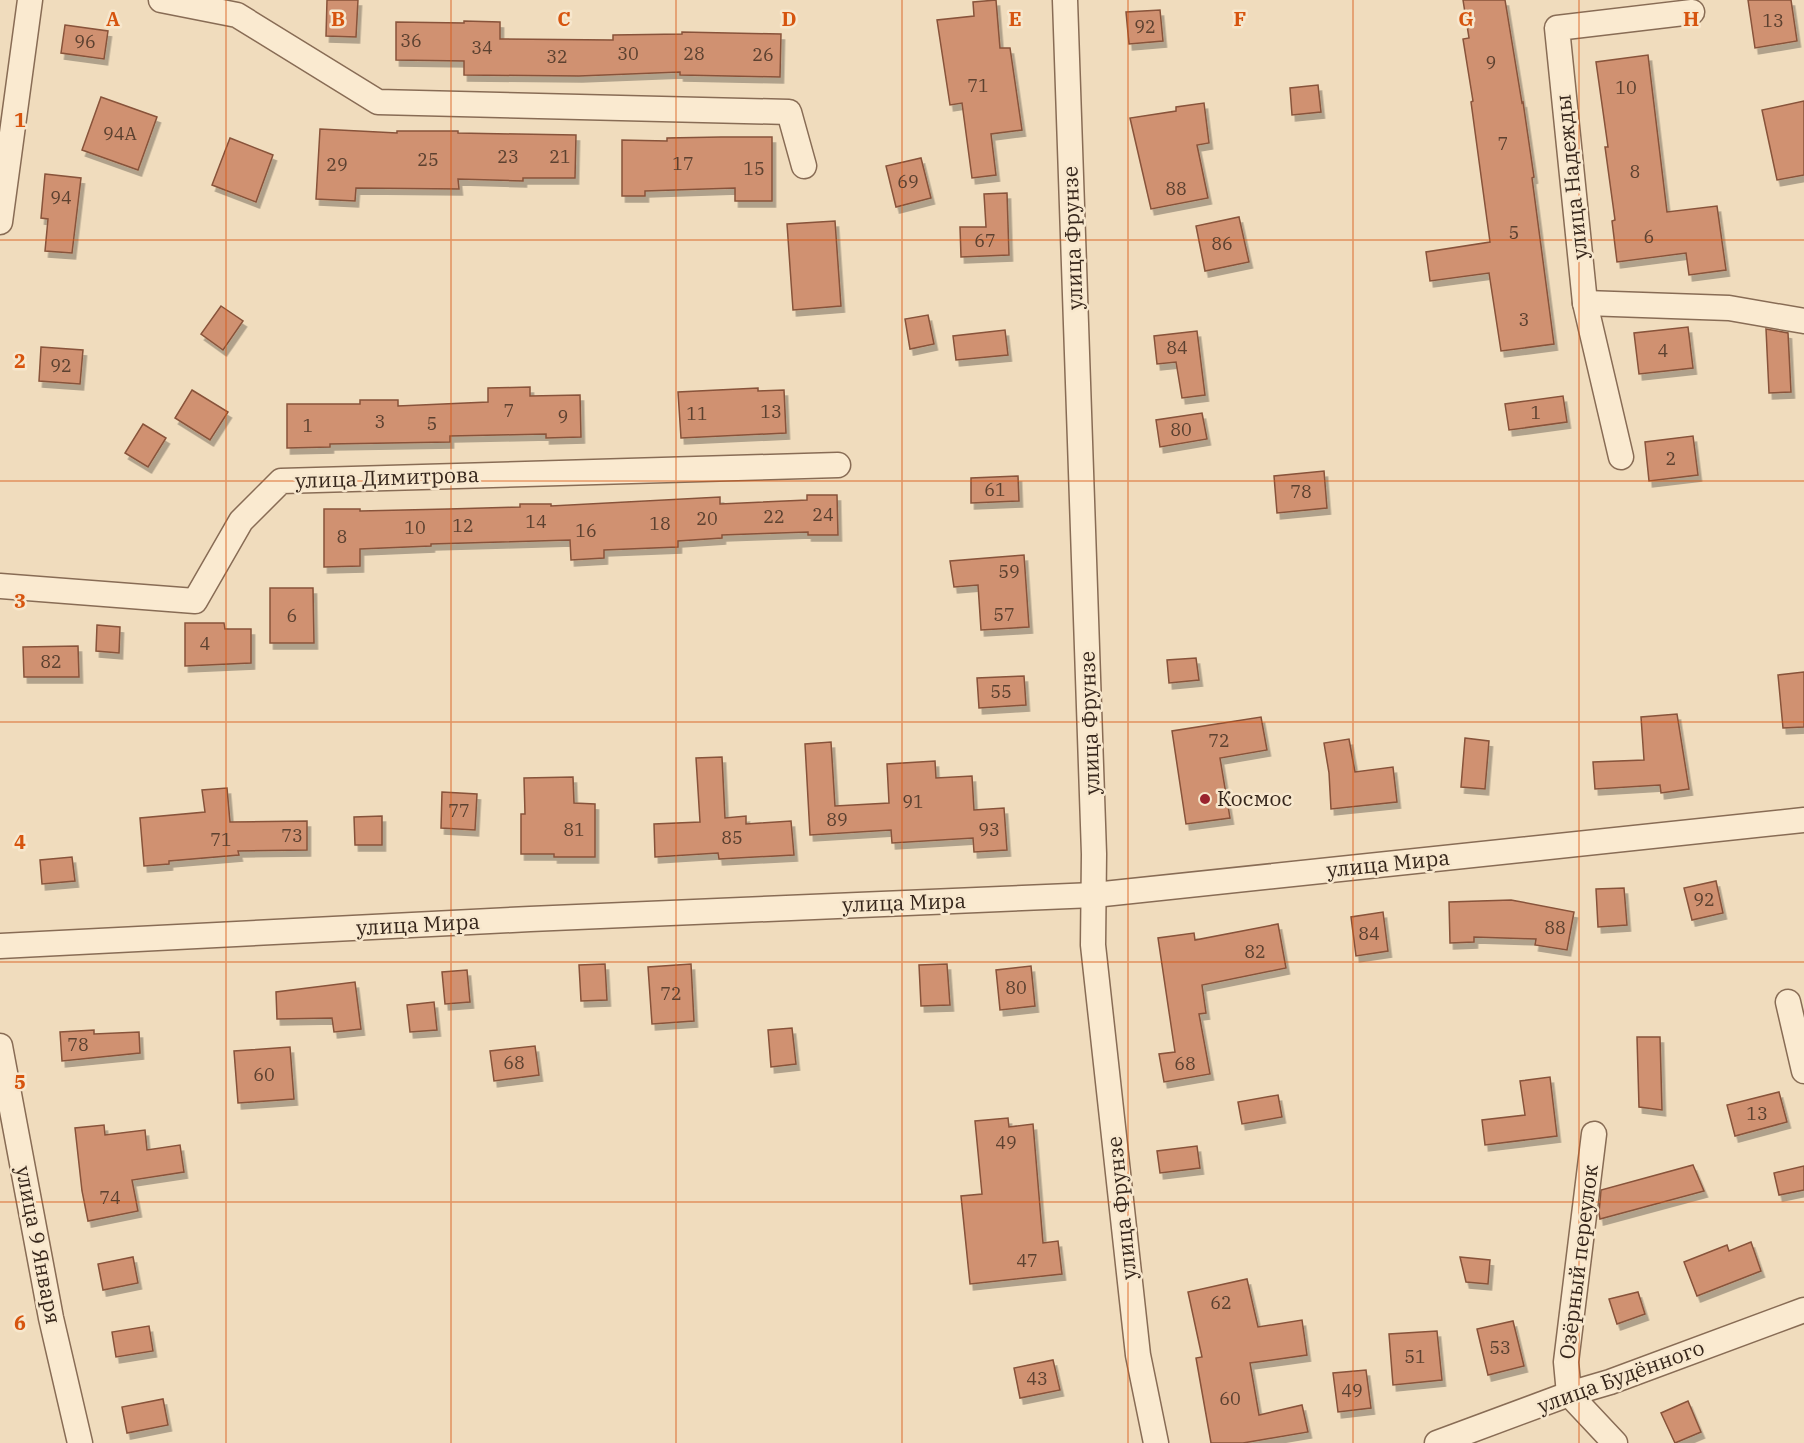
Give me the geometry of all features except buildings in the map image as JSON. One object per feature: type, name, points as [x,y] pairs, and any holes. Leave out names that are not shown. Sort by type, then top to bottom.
[{"type":"street","points":[[0,222],[30,0]]},
{"type":"street","points":[[161,0],[237,15],[378,102],[789,112],[804,166]]},
{"type":"street","name":"улица Фрунзе","points":[[1065,0],[1094,854],[1093,945],[1136,1343],[1156,1443]]},
{"type":"street","name":"улица Надежды","points":[[1621,457],[1586,303],[1557,28],[1692,12]]},
{"type":"street","points":[[1586,303],[1729,308],[1804,321]]},
{"type":"street","name":"улица Димитрова","points":[[0,586],[195,601],[241,521],[281,482],[838,465]]},
{"type":"street","name":"улица Мира","points":[[0,946],[530,919],[1094,895],[1804,820]]},
{"type":"street","points":[[1788,1002],[1804,1071]]},
{"type":"street","name":"улица 9 Января","points":[[0,1046],[51,1318],[80,1443]]},
{"type":"street","name":"Озёрный переулок","points":[[1569,1394],[1566,1362],[1594,1134]]},
{"type":"street","name":"улица Будённого","points":[[1437,1443],[1804,1310]]},
{"type":"street","points":[[1569,1394],[1615,1443]]},
{"type":"place","name":"Космос","points":[[1205,799]]}]
